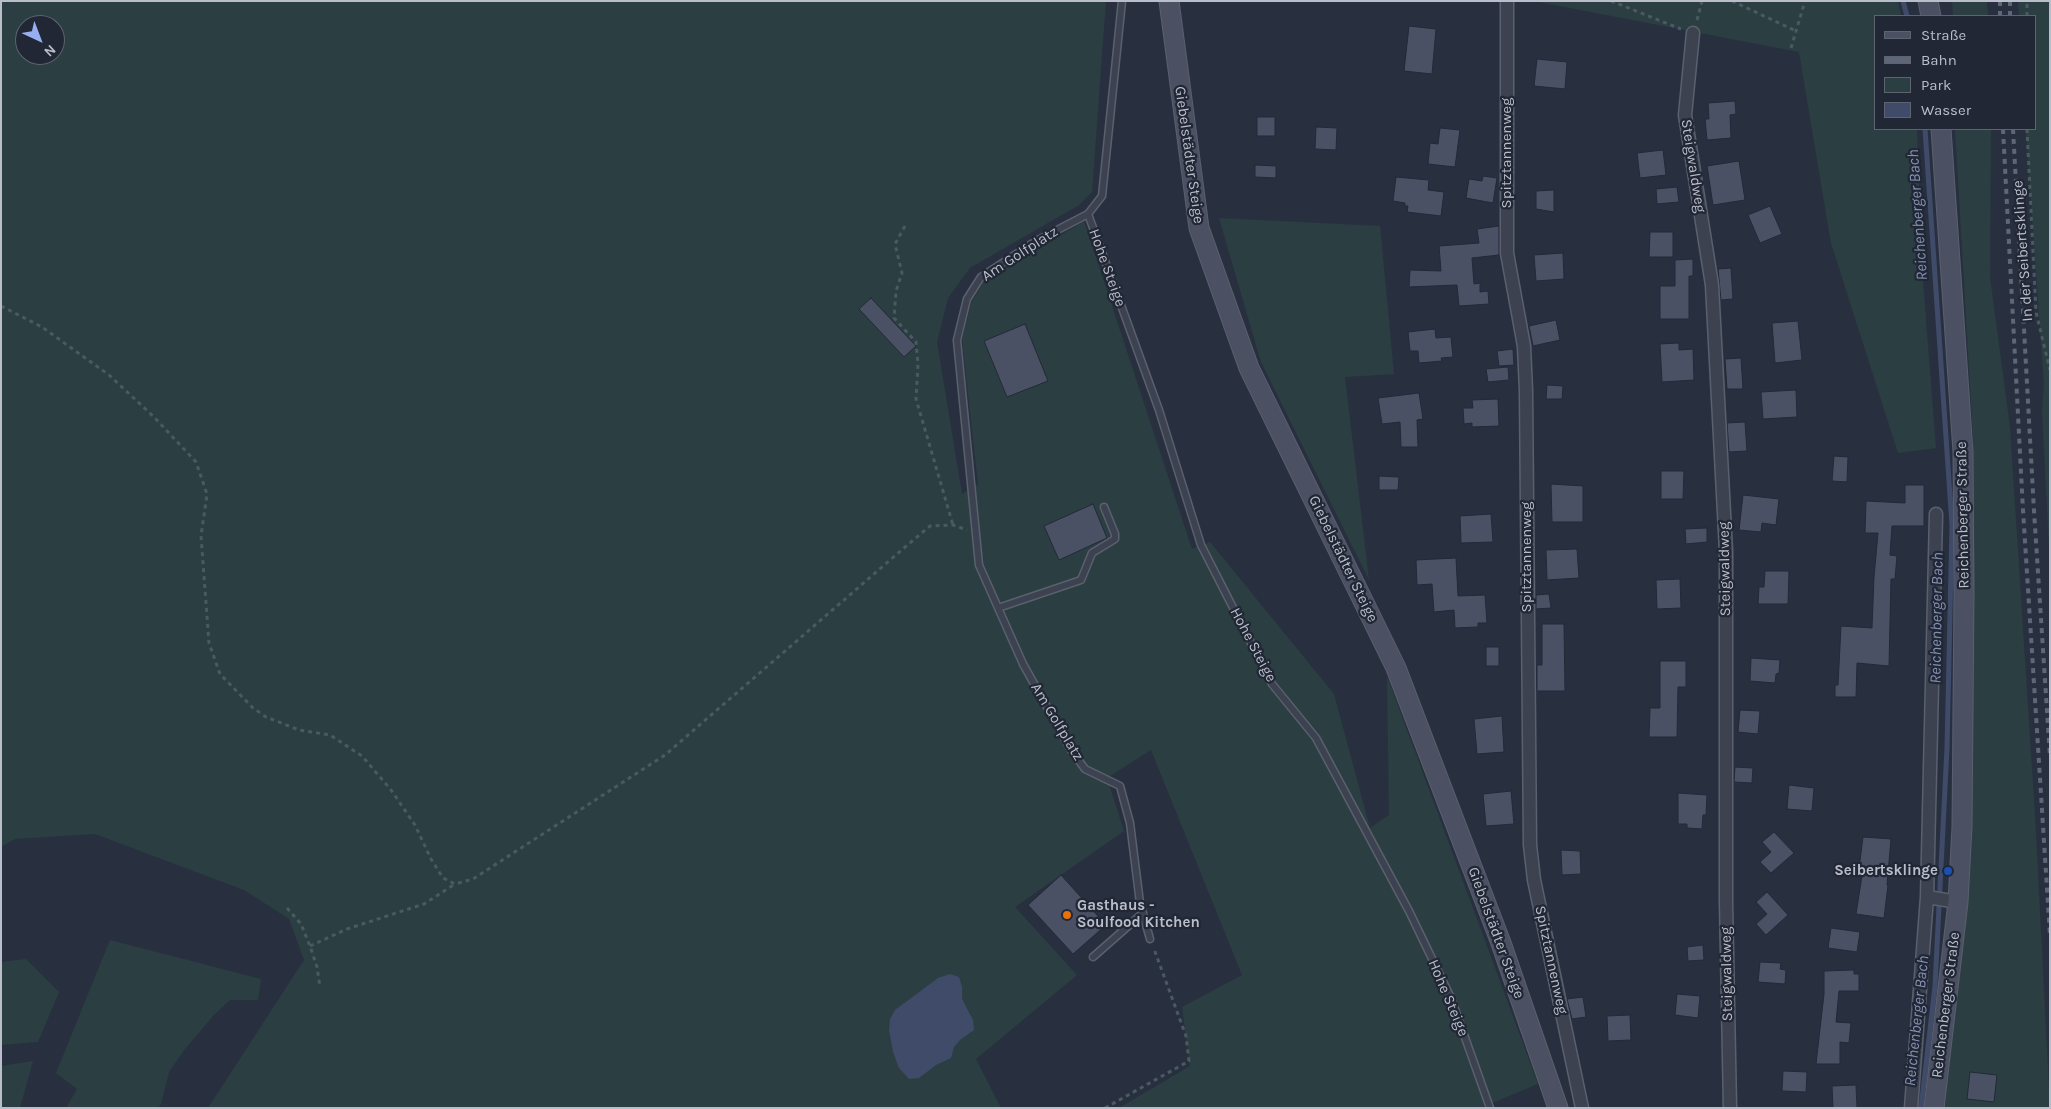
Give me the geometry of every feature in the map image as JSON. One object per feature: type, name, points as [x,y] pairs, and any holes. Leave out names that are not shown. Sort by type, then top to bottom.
[{"type":"main road","name":"Giebelstädter Steige","points":[[1169,1],[1199,228],[1249,368],[1396,668],[1501,944],[1558,1108]]},
{"type":"main road","points":[[1928,1],[1932,15]]},
{"type":"main road","name":"Reichenberger Straße","points":[[1934,1108],[1962,827],[1963,452],[1941,130]]},
{"type":"street","name":"Spitztannenweg","points":[[1507,2],[1507,253],[1524,346],[1526,391],[1530,845],[1534,880],[1582,1108]]},
{"type":"street","name":"Steigwaldweg","points":[[1693,33],[1685,115],[1712,285],[1726,551],[1726,902],[1730,1108]]},
{"type":"street","name":"Reichenberger Straße","points":[[1911,1108],[1930,898],[1936,514]]},
{"type":"street","points":[[1930,898],[1954,901]]},
{"type":"lane","name":"Am Golfplatz","points":[[1122,1],[1102,196],[1088,214],[1036,241],[981,277],[966,299],[957,340],[974,532],[979,565],[1023,664],[1071,750],[1085,769],[1120,786],[1130,824],[1143,914],[1150,939]]},
{"type":"lane","name":"Hohe Steige","points":[[1088,214],[1159,410],[1201,545],[1272,684],[1316,738],[1409,911],[1451,998],[1490,1108]]},
{"type":"lane","points":[[998,608],[1081,580],[1092,553],[1115,539],[1115,534],[1104,507]]},
{"type":"lane","points":[[1093,957],[1143,914]]},
{"type":"path","points":[[1611,1],[1693,33],[1702,1]]},
{"type":"path","points":[[1732,1],[1796,31]]},
{"type":"path","points":[[1791,48],[1805,1]]},
{"type":"path","points":[[2027,1],[2027,15]]},
{"type":"path","name":"In der Seibertsklinge","points":[[2027,130],[2036,312],[2050,370]]},
{"type":"path","points":[[905,226],[895,244],[902,273],[896,291],[894,318],[916,342],[918,364],[916,399],[953,525]]},
{"type":"path","points":[[1,306],[42,327],[109,375],[154,417],[196,462],[207,494],[201,536],[209,643],[220,674],[253,708],[266,717],[299,730],[330,736],[362,756],[391,790],[415,825],[431,859],[443,878],[455,884]]},
{"type":"path","points":[[310,946],[347,929],[424,904],[455,884],[473,879],[665,755],[930,526],[953,525],[974,532]]},
{"type":"path","points":[[287,908],[300,924],[310,946],[317,967],[320,987]]},
{"type":"path","points":[[1105,1108],[1189,1061],[1186,1036],[1150,939]]},
{"type":"green space","points":[[1,1],[1106,1],[1092,192],[1079,205],[970,268],[948,298],[937,342],[962,494],[978,484],[962,339],[972,301],[984,282],[1084,221],[1192,549],[1210,542],[1334,694],[1370,828],[1389,815],[1387,676],[1538,1084],[1480,1108],[1119,1108],[1190,1066],[1182,1007],[1242,975],[1151,750],[1107,778],[1124,831],[1015,907],[1077,975],[976,1059],[1001,1108],[208,1108],[304,960],[289,919],[244,890],[95,834],[15,839],[1,847]]},
{"type":"green space","points":[[1533,1],[1898,1],[1901,15],[1874,15],[1874,130],[1917,130],[1922,268],[1936,448],[1898,453],[1831,243],[1799,52]]},
{"type":"green space","points":[[1952,1],[1987,1],[1988,15],[1953,15]]},
{"type":"green space","points":[[2018,1],[2050,1],[2050,566],[2042,411],[2044,384],[2026,130],[2036,130],[2036,15],[2019,15]]},
{"type":"green space","points":[[1955,130],[1991,130],[1990,277],[2010,427],[2035,815],[2050,1108],[1941,1108],[1973,438]]},
{"type":"green space","points":[[1219,218],[1380,226],[1394,374],[1345,377],[1369,580],[1261,362]]},
{"type":"green space","points":[[110,940],[261,979],[258,1000],[230,1000],[214,1015],[185,1049],[169,1072],[161,1104],[158,1108],[66,1108],[77,1089],[56,1073]]},
{"type":"green space","points":[[26,959],[59,992],[38,1042],[1,1045],[1,962]]},
{"type":"green space","points":[[33,1061],[20,1108],[1,1108],[1,1066]]},
{"type":"water","points":[[950,974],[959,977],[962,987],[962,999],[973,1020],[974,1030],[954,1047],[951,1058],[936,1065],[919,1078],[909,1079],[899,1068],[893,1052],[889,1030],[890,1019],[895,1010],[938,978]]},
{"type":"building","points":[[1409,26],[1436,29],[1432,74],[1404,71]]},
{"type":"building","points":[[1537,59],[1567,62],[1565,89],[1534,86]]},
{"type":"building","points":[[1735,101],[1736,114],[1730,115],[1731,138],[1707,140],[1705,119],[1709,119],[1708,103]]},
{"type":"building","points":[[1257,117],[1275,117],[1275,136],[1257,136]]},
{"type":"building","points":[[1316,127],[1337,128],[1336,150],[1315,149]]},
{"type":"building","points":[[1440,128],[1460,130],[1455,167],[1428,164],[1430,143],[1438,144]]},
{"type":"building","points":[[1663,150],[1666,175],[1640,178],[1637,153]]},
{"type":"building","points":[[1739,161],[1745,200],[1713,205],[1707,166]]},
{"type":"building","points":[[1255,165],[1276,166],[1276,178],[1255,177]]},
{"type":"building","points":[[1483,176],[1497,178],[1493,203],[1466,198],[1469,179],[1482,181]]},
{"type":"building","points":[[1396,177],[1429,180],[1428,190],[1444,192],[1441,216],[1407,212],[1408,206],[1405,206],[1405,203],[1393,201]]},
{"type":"building","points":[[1677,187],[1679,202],[1657,204],[1656,189]]},
{"type":"building","points":[[1554,190],[1554,212],[1536,209],[1536,191]]},
{"type":"building","points":[[1770,206],[1782,234],[1760,243],[1748,215]]},
{"type":"building","points":[[1499,226],[1499,255],[1472,258],[1474,284],[1480,283],[1480,292],[1488,291],[1489,304],[1459,306],[1457,285],[1409,287],[1410,270],[1441,271],[1439,246],[1479,243],[1477,229]]},
{"type":"building","points":[[1650,232],[1673,232],[1673,257],[1649,257]]},
{"type":"building","points":[[1563,253],[1564,279],[1536,281],[1534,255]]},
{"type":"building","points":[[1693,259],[1693,276],[1689,276],[1689,319],[1660,319],[1660,286],[1675,286],[1675,260]]},
{"type":"building","points":[[1731,268],[1733,299],[1721,300],[1718,269]]},
{"type":"building","points":[[871,298],[916,346],[904,357],[859,309]]},
{"type":"building","points":[[1556,320],[1560,340],[1533,346],[1529,326]]},
{"type":"building","points":[[1798,321],[1802,360],[1775,363],[1772,323]]},
{"type":"building","points":[[1025,324],[1048,381],[1007,397],[984,341]]},
{"type":"building","points":[[1435,329],[1436,338],[1451,337],[1453,357],[1441,358],[1442,361],[1419,363],[1418,351],[1410,351],[1408,332]]},
{"type":"building","points":[[1679,343],[1679,350],[1693,349],[1694,380],[1662,382],[1660,344]]},
{"type":"building","points":[[1513,349],[1514,365],[1499,366],[1497,351]]},
{"type":"building","points":[[1741,358],[1743,389],[1727,389],[1725,359]]},
{"type":"building","points":[[1508,367],[1509,380],[1488,382],[1486,369]]},
{"type":"building","points":[[1547,385],[1563,386],[1562,399],[1546,399]]},
{"type":"building","points":[[1796,390],[1797,417],[1763,419],[1761,392]]},
{"type":"building","points":[[1419,393],[1423,419],[1417,420],[1418,447],[1401,447],[1400,422],[1382,424],[1378,398]]},
{"type":"building","points":[[1498,399],[1499,426],[1472,427],[1472,423],[1464,424],[1463,408],[1473,408],[1472,400]]},
{"type":"building","points":[[1745,422],[1747,451],[1729,452],[1727,423]]},
{"type":"building","points":[[1834,456],[1848,457],[1847,482],[1832,481]]},
{"type":"building","points":[[1661,471],[1684,471],[1683,499],[1661,499]]},
{"type":"building","points":[[1379,476],[1399,477],[1398,490],[1379,490]]},
{"type":"building","points":[[1551,484],[1583,486],[1583,522],[1552,522]]},
{"type":"building","points":[[1905,485],[1924,485],[1924,526],[1892,526],[1890,555],[1897,556],[1895,579],[1891,579],[1889,666],[1857,663],[1856,697],[1835,697],[1835,685],[1838,685],[1841,626],[1872,628],[1878,533],[1865,533],[1866,501],[1905,503]]},
{"type":"building","points":[[1743,495],[1779,499],[1776,525],[1762,523],[1761,532],[1739,530]]},
{"type":"building","points":[[1093,504],[1107,538],[1059,560],[1044,526]]},
{"type":"building","points":[[1491,514],[1493,542],[1461,543],[1460,516]]},
{"type":"building","points":[[1707,528],[1707,542],[1686,544],[1685,529]]},
{"type":"building","points":[[1577,549],[1579,578],[1547,580],[1546,550]]},
{"type":"building","points":[[1456,558],[1458,596],[1485,595],[1487,623],[1478,623],[1478,627],[1455,628],[1454,610],[1434,612],[1432,584],[1417,585],[1416,560]]},
{"type":"building","points":[[1765,571],[1789,571],[1788,604],[1758,604],[1759,587],[1764,587]]},
{"type":"building","points":[[1680,579],[1681,608],[1657,609],[1656,580]]},
{"type":"building","points":[[1549,594],[1551,608],[1536,609],[1536,595]]},
{"type":"building","points":[[1542,624],[1564,624],[1565,691],[1537,691],[1537,665],[1542,665]]},
{"type":"building","points":[[1486,647],[1499,647],[1499,666],[1486,666]]},
{"type":"building","points":[[1751,658],[1780,660],[1779,673],[1776,674],[1775,683],[1750,681]]},
{"type":"building","points":[[1660,661],[1686,661],[1686,687],[1678,687],[1677,737],[1649,737],[1650,708],[1660,708]]},
{"type":"building","points":[[1740,710],[1760,711],[1758,734],[1738,732]]},
{"type":"building","points":[[1502,716],[1504,752],[1477,754],[1474,719]]},
{"type":"building","points":[[1735,767],[1753,768],[1752,783],[1734,782]]},
{"type":"building","points":[[1789,785],[1814,788],[1812,811],[1787,809]]},
{"type":"building","points":[[1511,791],[1514,824],[1486,826],[1483,794]]},
{"type":"building","points":[[1678,793],[1707,795],[1706,815],[1703,815],[1702,829],[1687,828],[1687,824],[1678,824]]},
{"type":"building","points":[[1774,832],[1794,853],[1771,873],[1760,862],[1771,852],[1762,842]]},
{"type":"building","points":[[1863,837],[1891,839],[1884,918],[1856,914],[1863,869],[1859,869]]},
{"type":"building","points":[[1561,850],[1580,851],[1581,874],[1562,875]]},
{"type":"building","name":"Gasthaus - Soulfood Kitchen","points":[[1061,875],[1106,925],[1073,954],[1028,905]]},
{"type":"building","points":[[1767,892],[1788,915],[1766,935],[1756,924],[1767,914],[1756,902]]},
{"type":"building","points":[[1831,928],[1860,932],[1857,952],[1828,948]]},
{"type":"building","points":[[1703,945],[1704,960],[1688,961],[1687,947]]},
{"type":"building","points":[[1760,962],[1781,963],[1780,969],[1786,970],[1785,984],[1758,982]]},
{"type":"building","points":[[1854,970],[1854,974],[1859,974],[1859,991],[1839,991],[1836,1022],[1851,1023],[1849,1043],[1840,1042],[1840,1064],[1816,1064],[1824,994],[1824,971]]},
{"type":"building","points":[[1677,994],[1700,996],[1698,1018],[1675,1015]]},
{"type":"building","points":[[1583,997],[1586,1017],[1572,1019],[1567,999]]},
{"type":"building","points":[[1630,1015],[1631,1040],[1608,1041],[1607,1016]]},
{"type":"building","points":[[1783,1071],[1807,1072],[1806,1092],[1782,1091]]},
{"type":"building","points":[[1970,1072],[1997,1075],[1994,1102],[1967,1099]]},
{"type":"building","points":[[1856,1085],[1857,1108],[1833,1108],[1832,1086]]},
{"type":"waterway","name":"Reichenberger Bach","points":[[1903,1],[1907,15]]},
{"type":"waterway","name":"Reichenberger Bach","points":[[1921,1108],[1935,986],[1947,748],[1952,525],[1925,130]]},
{"type":"railway","points":[[2000,1],[2000,15]]},
{"type":"railway","points":[[2010,1],[2010,15]]},
{"type":"railway","points":[[2003,130],[2023,510],[2050,936]]},
{"type":"railway","points":[[2013,130],[2034,511],[2050,757]]},
{"type":"place","name":"Seibertsklinge","points":[[1948,871]]},
{"type":"place","name":"Gasthaus - Soulfood Kitchen","points":[[1067,915]]}]
